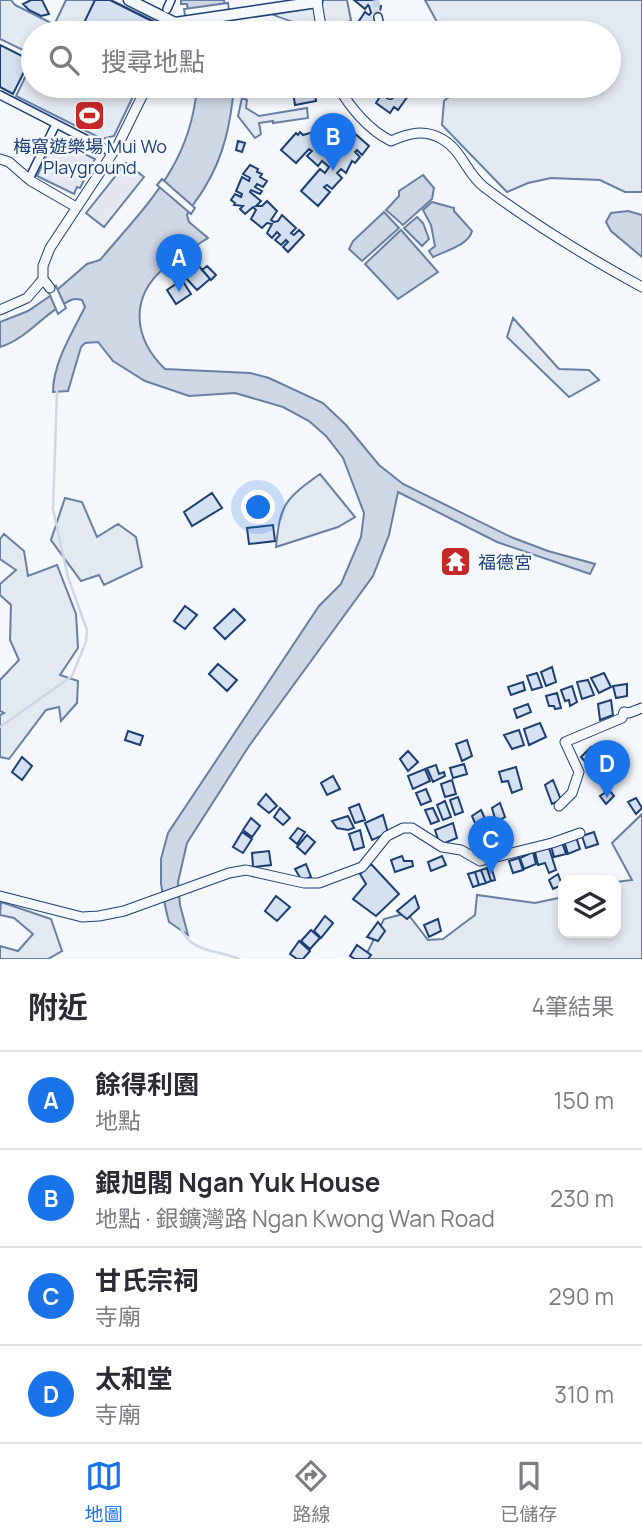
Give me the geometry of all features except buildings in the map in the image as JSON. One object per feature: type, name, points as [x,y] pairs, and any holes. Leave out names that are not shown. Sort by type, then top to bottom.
[{"type":"street","points":[[129,0],[167,21]]},
{"type":"street","points":[[167,9],[171,0]]},
{"type":"street","points":[[201,21],[317,1],[320,21]]},
{"type":"street","points":[[378,17],[378,21]]},
{"type":"street","points":[[0,95],[113,153]]},
{"type":"street","points":[[50,288],[43,279],[43,266],[50,247],[113,153],[141,98]]},
{"type":"street","points":[[347,98],[379,134],[391,141],[418,132],[442,139],[458,153],[471,174],[484,187],[553,236],[642,287]]},
{"type":"street","points":[[29,179],[56,124]]},
{"type":"street","points":[[0,159],[9,162],[29,179],[76,207]]},
{"type":"street","points":[[0,310],[27,298],[43,279]]},
{"type":"street","points":[[559,806],[572,793],[579,772],[565,742],[622,718],[624,712],[642,708]]},
{"type":"street","points":[[0,896],[82,917],[124,911],[229,873],[246,870],[304,883],[318,883],[362,867],[387,836],[403,828],[412,828],[442,847],[461,850],[480,861],[580,833]]},
{"type":"shaded area","points":[[0,0],[11,0],[15,5],[47,21],[21,21],[21,49],[0,39]]},
{"type":"shaded area","points":[[66,0],[111,0],[154,21],[56,21]]},
{"type":"shaded area","points":[[181,0],[224,0],[227,21],[189,21],[187,4],[181,4]]},
{"type":"shaded area","points":[[308,0],[347,0],[351,20],[290,21],[272,14],[298,10]]},
{"type":"shaded area","points":[[425,0],[642,0],[642,192],[625,192],[600,180],[551,178],[528,183],[507,192],[442,125],[444,101],[448,98],[621,98],[621,21],[436,21]]},
{"type":"shaded area","name":"梅窩遊樂場 Mui Wo Playground","points":[[21,86],[21,98],[132,98],[114,136],[102,139],[16,96]]},
{"type":"shaded area","points":[[195,98],[233,98],[226,138],[217,163],[187,215],[189,222],[208,238],[163,269],[152,281],[141,306],[142,332],[147,345],[165,369],[250,373],[269,378],[323,403],[346,425],[379,465],[403,484],[511,537],[595,564],[590,574],[497,542],[398,492],[389,535],[373,576],[249,746],[187,843],[178,882],[180,905],[188,935],[169,922],[166,910],[161,884],[161,859],[168,833],[319,606],[341,584],[361,537],[364,513],[343,458],[326,436],[309,421],[283,407],[235,393],[189,396],[145,381],[113,361],[98,342],[85,343],[81,347],[68,391],[53,392],[60,359],[85,307],[82,300],[74,299],[61,305],[20,338],[0,347],[0,322],[28,311],[87,264],[100,260],[164,181],[186,138]]},
{"type":"shaded area","points":[[242,98],[247,100],[246,108],[259,116],[307,108],[308,118],[259,123],[261,134],[255,138],[238,116]]},
{"type":"shaded area","points":[[54,139],[95,159],[74,194],[37,176]]},
{"type":"shaded area","points":[[126,163],[144,177],[104,227],[86,213]]},
{"type":"shaded area","points":[[423,175],[434,188],[432,199],[403,225],[386,210],[399,196],[399,191]]},
{"type":"shaded area","points":[[432,202],[454,208],[472,231],[462,244],[433,257],[429,251],[435,246],[431,225],[423,210]]},
{"type":"shaded area","points":[[628,211],[642,215],[642,257],[611,231],[606,222],[611,213]]},
{"type":"shaded area","points":[[384,212],[399,228],[362,261],[349,249],[353,241]]},
{"type":"shaded area","points":[[417,217],[423,223],[429,239],[422,246],[404,228]]},
{"type":"shaded area","points":[[401,230],[438,272],[398,299],[365,264]]},
{"type":"shaded area","points":[[513,318],[559,369],[589,370],[599,380],[569,397],[507,337]]},
{"type":"shaded area","points":[[320,474],[355,517],[338,527],[276,547],[286,504]]},
{"type":"shaded area","points":[[65,498],[82,502],[97,537],[118,524],[136,537],[142,567],[104,585],[99,575],[81,581],[51,540]]},
{"type":"shaded area","points":[[4,534],[24,551],[28,576],[57,565],[76,614],[78,648],[60,675],[78,681],[77,703],[61,721],[59,707],[46,710],[9,759],[0,757],[0,715],[4,713],[0,711],[0,680],[19,660],[10,640],[11,605],[0,595],[0,584],[16,570],[0,559],[0,539]]},
{"type":"shaded area","points":[[642,814],[642,959],[364,959],[384,919],[407,913],[428,940],[443,939],[475,915],[477,895],[535,903],[558,898],[558,938],[621,938],[621,881],[632,880],[612,843]]},
{"type":"shaded area","points":[[1,902],[51,919],[62,951],[48,959],[0,959],[0,946],[18,951],[33,934],[14,918],[0,915]]},
{"type":"pier","points":[[228,3],[230,21],[186,21],[184,9]]},
{"type":"pier","points":[[162,179],[195,208],[191,214],[157,185]]},
{"type":"pier","points":[[56,286],[66,308],[58,314],[49,293]]},
{"type":"waterway","points":[[0,727],[72,676],[86,642],[87,630],[68,577],[53,509],[57,391]]},
{"type":"waterway","points":[[181,928],[185,936],[198,946],[239,959]]},
{"type":"tunnel","points":[[376,0],[378,17]]},
{"type":"place","name":"梅窩遊樂場 Mui Wo Playground","points":[[90,116]]},
{"type":"place","name":"銀旭閣 Ngan Yuk House","points":[[333,171]]},
{"type":"place","name":"餘得利園","points":[[179,292]]},
{"type":"place","name":"福德宮","points":[[455,562]]},
{"type":"place","name":"太和堂","points":[[607,798]]},
{"type":"place","name":"甘氏宗祠","points":[[491,874]]}]
